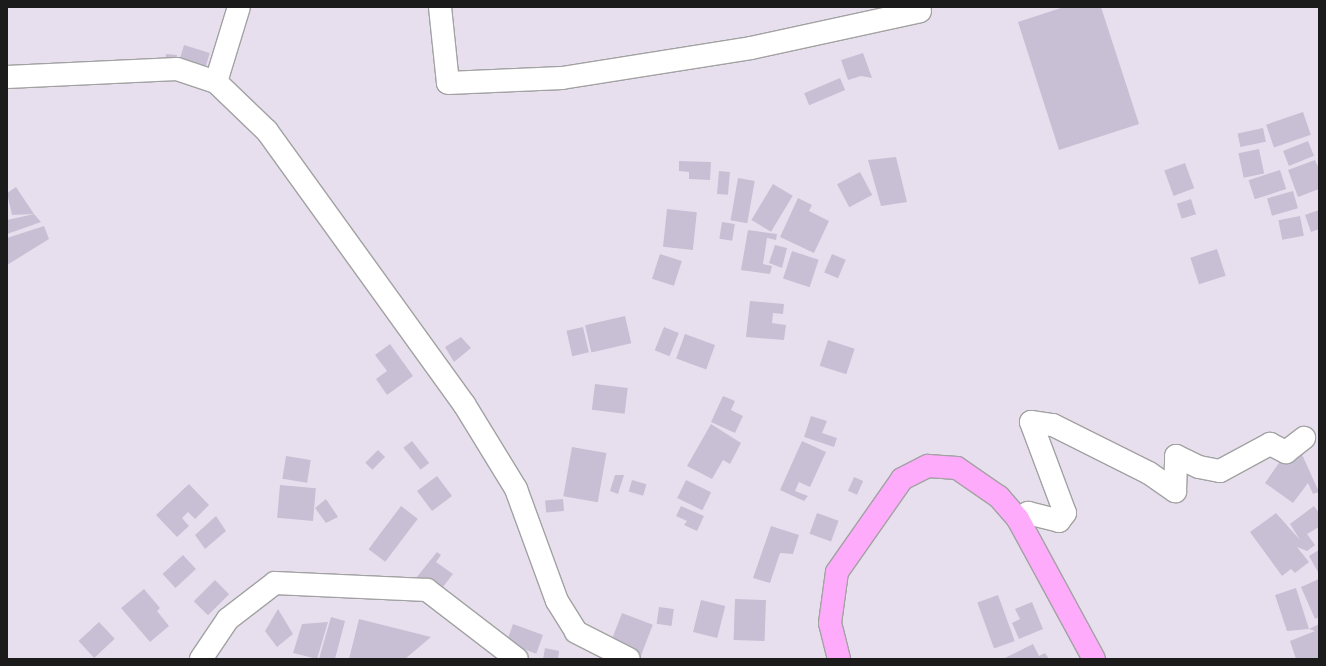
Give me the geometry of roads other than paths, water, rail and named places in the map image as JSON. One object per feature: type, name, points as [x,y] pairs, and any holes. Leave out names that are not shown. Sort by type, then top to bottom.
[{"type":"street","points":[[216,82],[239,7]]},
{"type":"street","points":[[440,7],[448,83],[562,78],[751,48],[920,12]]},
{"type":"street","points":[[7,77],[176,69],[216,82],[267,130],[464,404],[516,489],[557,601],[576,632],[629,659]]},
{"type":"street","points":[[1018,519],[1028,513],[1059,521],[1065,513],[1032,422],[1053,425],[1149,473],[1175,491],[1176,456],[1199,468],[1220,471],[1270,444],[1286,452],[1304,438]]},
{"type":"street","points":[[839,659],[830,623],[837,572],[902,479],[928,466],[957,468],[999,497],[1018,519],[1094,659]]},
{"type":"street","points":[[201,659],[228,619],[275,583],[428,590],[517,659]]}]
